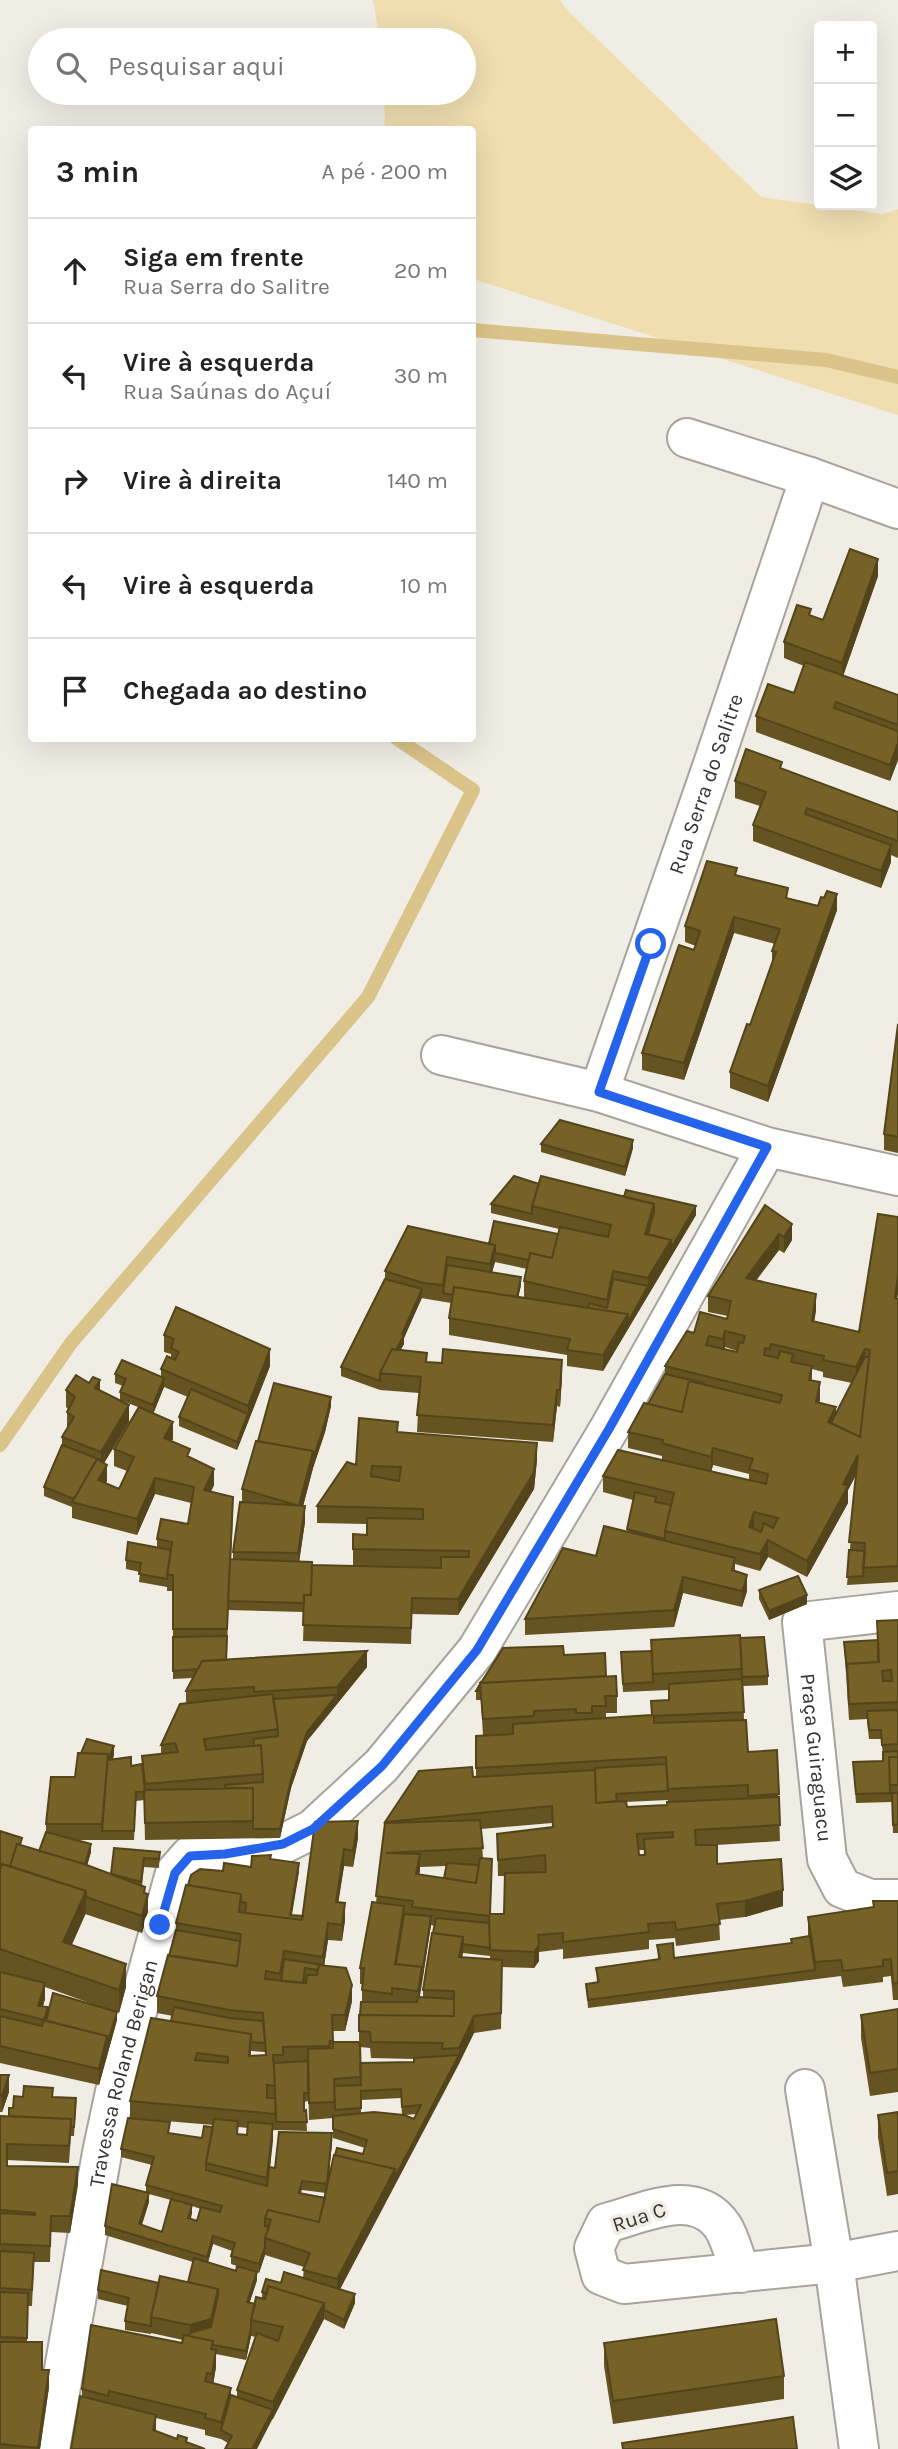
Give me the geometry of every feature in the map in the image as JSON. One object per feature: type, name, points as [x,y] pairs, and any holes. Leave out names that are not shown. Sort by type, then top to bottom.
[{"type":"street","points":[[687,438],[810,477],[898,509]]},
{"type":"street","name":"Rua Serra do Salitre","points":[[599,1092],[810,477]]},
{"type":"street","points":[[441,1055],[599,1092],[767,1147],[898,1176]]},
{"type":"street","name":"Travessa Roland Berigan","points":[[50,2449],[80,2273],[113,2104],[175,1873],[190,1856],[225,1854],[283,1844],[313,1829],[382,1766],[477,1650],[609,1429],[767,1147]]},
{"type":"street","name":"Praça Guiraguacu","points":[[898,1611],[802,1622],[827,1859],[842,1888],[870,1899],[898,1899]]},
{"type":"street","points":[[805,2089],[834,2263],[859,2449]]},
{"type":"street","points":[[741,2273],[834,2263],[898,2251]]},
{"type":"shaded area","points":[[373,0],[560,0],[568,11],[761,197],[814,204],[814,210],[854,210],[883,214],[898,209],[898,415],[476,280],[476,126],[385,126],[384,105],[476,105],[476,28],[378,28]]},
{"type":"building","points":[[850,549],[878,559],[842,663],[784,642],[797,605],[811,609],[809,615],[823,620]]},
{"type":"building","points":[[805,662],[898,695],[898,725],[836,702],[834,708],[898,731],[898,743],[890,765],[756,716],[768,684],[794,693]]},
{"type":"building","points":[[746,749],[782,762],[780,768],[898,812],[898,841],[807,808],[805,814],[891,845],[881,871],[753,825],[766,792],[735,781]]},
{"type":"building","points":[[707,861],[737,868],[735,875],[788,888],[786,898],[818,906],[827,891],[837,894],[768,1086],[730,1072],[776,952],[772,951],[780,929],[734,917],[684,1063],[642,1053],[679,945],[694,950],[700,931],[685,926]]},
{"type":"building","points":[[898,1024],[898,1137],[884,1134]]},
{"type":"building","points":[[560,1120],[633,1140],[625,1167],[541,1144]]},
{"type":"building","points":[[514,1176],[539,1184],[532,1214],[491,1204]]},
{"type":"building","points":[[541,1176],[654,1204],[645,1234],[671,1240],[648,1278],[613,1271],[607,1300],[524,1281],[530,1253],[552,1258],[560,1227],[608,1237],[611,1225],[532,1206]]},
{"type":"building","points":[[626,1190],[696,1206],[671,1248],[671,1240],[648,1234],[654,1204],[624,1197]]},
{"type":"building","points":[[765,1205],[792,1224],[784,1237],[779,1234],[746,1278],[816,1294],[812,1321],[859,1332],[878,1214],[898,1217],[898,1276],[895,1298],[898,1299],[898,1566],[863,1568],[865,1543],[849,1542],[858,1455],[843,1484],[848,1486],[807,1561],[768,1540],[760,1554],[665,1531],[674,1493],[603,1476],[618,1450],[766,1484],[768,1474],[749,1469],[753,1459],[713,1448],[711,1457],[662,1443],[663,1440],[628,1432],[644,1403],[682,1412],[689,1381],[780,1403],[782,1395],[665,1366],[687,1331],[694,1333],[700,1312],[727,1319],[731,1301],[708,1296]],"holes":[[[725,1331],[745,1336],[743,1343],[739,1342],[737,1352],[706,1345],[709,1336],[723,1339]],[[771,1344],[824,1356],[823,1360],[856,1367],[865,1349],[870,1350],[860,1437],[828,1422],[836,1407],[816,1402],[820,1382],[809,1380],[812,1366],[791,1362],[793,1354],[780,1351],[778,1358],[764,1355],[765,1348],[770,1349]],[[754,1512],[778,1518],[773,1528],[764,1523],[761,1532],[749,1527]]]},
{"type":"building","points":[[494,1221],[558,1234],[552,1258],[530,1253],[529,1260],[495,1253],[495,1245],[489,1244]]},
{"type":"building","points":[[408,1226],[495,1245],[490,1264],[447,1257],[443,1285],[423,1283],[385,1271]]},
{"type":"building","points":[[447,1265],[521,1277],[517,1297],[454,1287],[453,1295],[443,1293]]},
{"type":"building","points":[[385,1279],[422,1289],[402,1334],[404,1335],[396,1350],[392,1349],[380,1373],[380,1381],[341,1367]]},
{"type":"building","points":[[613,1279],[648,1286],[628,1322],[628,1314],[588,1308],[589,1303],[607,1308]]},
{"type":"building","points":[[454,1287],[628,1314],[603,1355],[567,1350],[570,1339],[449,1318]]},
{"type":"building","points":[[176,1307],[270,1349],[248,1406],[161,1369],[167,1356],[175,1360],[179,1352],[171,1348],[174,1339],[164,1335]]},
{"type":"building","points":[[392,1349],[427,1353],[426,1362],[442,1363],[443,1349],[562,1360],[560,1390],[557,1390],[553,1425],[417,1415],[421,1377],[380,1373]]},
{"type":"building","points":[[865,1357],[869,1357],[860,1437],[831,1423]]},
{"type":"building","points":[[122,1360],[164,1378],[153,1405],[120,1392],[126,1379],[115,1374]]},
{"type":"building","points":[[665,1374],[704,1383],[689,1381],[682,1412],[648,1404]]},
{"type":"building","points":[[76,1375],[89,1383],[93,1377],[100,1380],[95,1388],[129,1405],[101,1452],[62,1437],[74,1417],[67,1412],[75,1397],[66,1390]]},
{"type":"building","points":[[274,1383],[331,1397],[313,1459],[313,1451],[258,1441]]},
{"type":"building","points":[[191,1389],[248,1414],[237,1442],[179,1417]]},
{"type":"building","points":[[139,1407],[173,1422],[164,1438],[190,1449],[187,1456],[214,1469],[204,1490],[233,1497],[227,1629],[173,1629],[173,1575],[167,1575],[172,1542],[157,1539],[161,1519],[188,1524],[194,1487],[155,1478],[137,1519],[72,1502],[97,1459],[107,1465],[98,1480],[119,1489],[134,1457],[114,1449]]},
{"type":"building","points":[[359,1418],[398,1422],[397,1432],[537,1443],[534,1472],[458,1599],[412,1598],[411,1628],[303,1625],[304,1595],[311,1595],[312,1565],[441,1568],[441,1557],[469,1557],[469,1551],[353,1549],[353,1534],[367,1535],[367,1518],[423,1519],[423,1509],[317,1506],[347,1462],[356,1465]],"holes":[[[372,1466],[401,1467],[399,1481],[371,1476]]]},
{"type":"building","points":[[256,1441],[313,1451],[299,1506],[242,1489]]},
{"type":"building","points":[[62,1445],[101,1460],[97,1459],[74,1499],[44,1487]]},
{"type":"building","points":[[635,1492],[656,1497],[655,1502],[671,1505],[665,1539],[627,1529]]},
{"type":"building","points":[[240,1502],[305,1506],[298,1553],[233,1552]]},
{"type":"building","points":[[604,1526],[735,1558],[732,1570],[747,1575],[744,1587],[742,1591],[683,1577],[674,1610],[525,1619],[563,1548],[596,1556]]},
{"type":"building","points":[[128,1542],[171,1550],[167,1579],[139,1574],[141,1563],[126,1560]]},
{"type":"building","points":[[849,1550],[865,1551],[863,1576],[847,1577]]},
{"type":"building","points":[[230,1559],[312,1562],[311,1595],[304,1595],[304,1603],[228,1601]]},
{"type":"building","points":[[798,1576],[807,1595],[769,1611],[759,1590]]},
{"type":"building","points":[[898,1620],[898,1702],[849,1704],[847,1664],[879,1662],[877,1621]],"holes":[[[891,1670],[892,1681],[883,1681],[882,1671]]]},
{"type":"building","points":[[740,1635],[742,1669],[653,1674],[651,1640]]},
{"type":"building","points":[[227,1636],[226,1660],[202,1661],[198,1669],[173,1671],[173,1637]]},
{"type":"building","points":[[764,1637],[768,1676],[742,1677],[740,1638]]},
{"type":"building","points":[[878,1640],[878,1662],[847,1664],[847,1671],[844,1642]]},
{"type":"building","points":[[563,1646],[564,1655],[605,1653],[606,1676],[481,1683],[503,1648]]},
{"type":"building","points":[[367,1651],[337,1687],[254,1692],[254,1687],[186,1691],[202,1661]]},
{"type":"building","points":[[652,1651],[653,1682],[623,1684],[621,1652]]},
{"type":"building","points":[[616,1676],[617,1696],[605,1696],[606,1706],[592,1706],[592,1713],[576,1713],[576,1709],[534,1711],[534,1716],[483,1719],[480,1683]]},
{"type":"building","points":[[742,1679],[744,1712],[654,1716],[654,1723],[746,1720],[748,1752],[777,1750],[779,1794],[748,1796],[748,1785],[668,1789],[666,1757],[476,1768],[476,1736],[513,1734],[513,1724],[652,1715],[651,1701],[669,1700],[669,1684]]},
{"type":"building","points":[[273,1694],[278,1729],[204,1739],[206,1750],[261,1745],[263,1774],[145,1784],[142,1756],[178,1752],[175,1743],[161,1745],[180,1704]]},
{"type":"building","points":[[337,1695],[307,1732],[291,1779],[280,1829],[253,1829],[253,1788],[225,1788],[225,1785],[263,1782],[261,1745],[254,1746],[253,1739],[278,1736],[273,1699]]},
{"type":"building","points":[[898,1710],[898,1744],[882,1745],[881,1730],[869,1730],[867,1711]]},
{"type":"building","points":[[87,1739],[114,1746],[108,1760],[131,1757],[131,1766],[142,1764],[145,1792],[136,1792],[134,1831],[102,1831],[108,1754],[81,1753]]},
{"type":"building","points":[[898,1751],[898,1757],[889,1757],[890,1793],[856,1794],[853,1762],[883,1761],[883,1752]]},
{"type":"building","points":[[78,1753],[108,1754],[102,1824],[46,1824],[51,1777],[75,1777]]},
{"type":"building","points":[[889,1757],[898,1757],[898,1785],[890,1785]]},
{"type":"building","points":[[666,1764],[668,1791],[616,1794],[617,1801],[596,1803],[595,1768]]},
{"type":"building","points":[[472,1767],[473,1777],[595,1770],[596,1803],[626,1801],[627,1807],[667,1805],[667,1802],[779,1797],[780,1825],[695,1830],[696,1845],[717,1845],[717,1864],[781,1859],[783,1890],[745,1901],[717,1904],[720,1924],[676,1930],[675,1922],[648,1924],[649,1932],[563,1942],[563,1933],[538,1935],[539,1945],[534,1952],[490,1950],[489,1916],[412,1907],[413,1901],[376,1896],[385,1823],[480,1820],[483,1848],[386,1853],[420,1854],[416,1874],[476,1883],[480,1858],[492,1859],[490,1914],[504,1914],[505,1873],[546,1872],[545,1855],[498,1860],[497,1834],[553,1827],[552,1806],[385,1822],[419,1771]],"holes":[[[673,1832],[673,1837],[644,1839],[645,1855],[639,1855],[637,1834]]]},
{"type":"building","points":[[253,1788],[253,1821],[145,1823],[144,1790]]},
{"type":"building","points":[[892,1793],[898,1793],[898,1824],[893,1825]]},
{"type":"building","points":[[358,1821],[353,1851],[344,1849],[336,1902],[345,1903],[342,1925],[328,1923],[323,1957],[284,1951],[280,1974],[266,1971],[265,1979],[306,1983],[307,1975],[317,1975],[319,1965],[346,1968],[352,1985],[345,2015],[332,2015],[333,2041],[330,2041],[329,2046],[283,2047],[283,2055],[273,2055],[275,2086],[267,2085],[267,2098],[275,2098],[276,2114],[130,2101],[151,2018],[251,2034],[249,2056],[266,2055],[263,2013],[229,2010],[157,1996],[168,1955],[237,1966],[241,1934],[176,1923],[186,1885],[241,1894],[239,1912],[302,1920],[315,1822]],"holes":[[[197,2053],[228,2057],[228,2063],[195,2060]]]},
{"type":"building","points":[[0,1831],[22,1838],[20,1845],[17,1844],[10,1866],[2,1864],[0,1870]]},
{"type":"building","points":[[46,1832],[91,1844],[85,1864],[39,1851]]},
{"type":"building","points":[[17,1844],[84,1864],[145,1887],[144,1893],[148,1894],[142,1916],[86,1897],[86,1891],[10,1866]]},
{"type":"building","points":[[114,1848],[160,1852],[159,1859],[144,1858],[141,1882],[111,1874]]},
{"type":"building","points":[[271,1855],[270,1859],[299,1863],[290,1915],[303,1916],[302,1920],[245,1913],[246,1903],[241,1902],[241,1894],[188,1885],[191,1875],[200,1869],[223,1871],[224,1863],[251,1867],[252,1856]]},
{"type":"building","points":[[447,1863],[479,1865],[476,1883],[444,1878]]},
{"type":"building","points":[[2,1864],[86,1891],[63,1942],[126,1964],[119,1990],[0,1949]]},
{"type":"building","points":[[873,1901],[898,1901],[898,1983],[893,1984],[891,1959],[883,1960],[883,1966],[843,1971],[841,1960],[815,1962],[808,1917],[874,1907]]},
{"type":"building","points":[[372,1902],[404,1906],[395,1964],[422,1967],[418,1991],[392,1988],[392,1994],[362,1990],[364,1968],[360,1968]]},
{"type":"building","points":[[404,1914],[431,1916],[422,1975],[422,1967],[396,1964]]},
{"type":"building","points":[[436,1918],[489,1923],[490,1948],[463,1944],[463,1937],[433,1933]]},
{"type":"building","points":[[176,1930],[240,1941],[237,1966],[169,1956]]},
{"type":"building","points":[[432,1933],[463,1937],[459,1957],[502,1960],[501,2013],[474,2016],[459,2048],[442,2049],[443,2043],[371,2042],[370,2032],[359,2031],[359,2015],[454,2016],[454,1991],[423,1990]]},
{"type":"building","points":[[810,1936],[815,1970],[588,2000],[586,1984],[599,1982],[596,1968],[660,1959],[657,1945],[673,1943],[674,1958],[792,1943],[791,1939]]},
{"type":"building","points":[[284,1959],[323,1965],[319,1965],[318,1970],[305,1968],[303,1983],[281,1981]]},
{"type":"building","points":[[0,1972],[45,1983],[38,2006],[48,2007],[44,2020],[0,2009]]},
{"type":"building","points":[[53,1993],[117,2012],[107,2044],[107,2036],[46,2021]]},
{"type":"building","points":[[418,1997],[454,1999],[454,2016],[360,2015],[361,2002],[417,2002]]},
{"type":"building","points":[[174,2007],[229,2018],[263,2021],[265,2043],[251,2042],[251,2034],[171,2021]]},
{"type":"building","points":[[898,2009],[898,2069],[870,2073],[861,2015]]},
{"type":"building","points":[[0,2016],[42,2026],[44,2020],[107,2036],[99,2069],[0,2046]]},
{"type":"building","points":[[333,2042],[360,2044],[361,2077],[334,2079],[335,2102],[309,2103],[308,2049],[333,2048]]},
{"type":"building","points":[[459,2055],[395,2177],[395,2169],[335,2155],[337,2148],[363,2154],[367,2140],[333,2129],[333,2116],[374,2112],[404,2115],[414,2119],[421,2105],[402,2107],[401,2089],[361,2091],[361,2108],[335,2110],[334,2086],[361,2085],[360,2063],[414,2062],[414,2058]]},
{"type":"building","points":[[308,2061],[308,2093],[304,2093],[307,2122],[276,2122],[274,2063]]},
{"type":"building","points":[[0,2075],[9,2075],[2,2096],[0,2095]]},
{"type":"building","points":[[24,2086],[53,2088],[52,2097],[76,2098],[74,2127],[71,2127],[71,2119],[9,2116],[14,2096],[23,2097]]},
{"type":"building","points":[[898,2112],[898,2171],[887,2173],[878,2115]]},
{"type":"building","points":[[0,2116],[71,2119],[69,2146],[7,2144],[7,2166],[78,2167],[70,2216],[51,2216],[50,2246],[0,2244],[0,2213],[35,2213],[0,2210]]},
{"type":"building","points":[[128,2118],[170,2122],[168,2133],[202,2138],[204,2126],[213,2127],[206,2170],[267,2186],[269,2167],[275,2168],[279,2132],[332,2133],[327,2184],[302,2181],[299,2193],[325,2198],[319,2222],[268,2210],[265,2226],[269,2227],[259,2264],[231,2256],[235,2243],[213,2236],[207,2257],[105,2226],[112,2184],[149,2193],[139,2224],[162,2232],[171,2199],[192,2205],[188,2218],[197,2221],[201,2207],[220,2212],[222,2206],[146,2185],[154,2157],[121,2149]]},
{"type":"building","points":[[214,2119],[238,2121],[237,2134],[247,2135],[248,2122],[273,2124],[267,2178],[206,2163]]},
{"type":"building","points":[[334,2155],[395,2169],[337,2279],[303,2270],[310,2253],[265,2238],[271,2220],[265,2218],[268,2210],[319,2222]]},
{"type":"building","points":[[0,2251],[34,2253],[32,2290],[0,2288]]},
{"type":"building","points":[[194,2258],[236,2271],[237,2266],[257,2272],[247,2302],[255,2304],[246,2351],[213,2345],[213,2341],[189,2336],[190,2333],[211,2327],[218,2296],[218,2289],[188,2282]]},
{"type":"building","points":[[101,2270],[159,2283],[151,2326],[125,2321],[129,2298],[98,2290]]},
{"type":"building","points":[[284,2272],[355,2294],[344,2320],[324,2310],[324,2303],[268,2286],[267,2293],[262,2292],[266,2279],[281,2283]]},
{"type":"building","points":[[160,2276],[218,2289],[211,2319],[190,2325],[151,2317]]},
{"type":"building","points":[[268,2286],[324,2303],[273,2402],[237,2390],[257,2333],[278,2341],[283,2327],[251,2320],[256,2297],[265,2299]]},
{"type":"building","points":[[0,2292],[28,2293],[27,2338],[0,2337]]},
{"type":"building","points":[[776,2319],[784,2376],[613,2401],[604,2343]]},
{"type":"building","points":[[91,2325],[182,2343],[184,2335],[213,2341],[211,2349],[216,2350],[212,2374],[207,2373],[205,2381],[231,2388],[221,2422],[205,2418],[206,2414],[109,2391],[108,2396],[82,2389]]},
{"type":"building","points":[[0,2342],[42,2342],[42,2370],[49,2370],[38,2448],[0,2444]]},
{"type":"building","points":[[231,2395],[273,2410],[252,2449],[225,2449],[232,2436],[221,2430]]},
{"type":"building","points":[[80,2396],[156,2415],[153,2430],[177,2439],[178,2435],[187,2438],[186,2442],[205,2449],[71,2449]]},
{"type":"building","points":[[793,2417],[797,2449],[623,2449],[622,2443]]},
{"type":"waterway","points":[[476,330],[826,360],[898,377]]},
{"type":"waterway","points":[[0,1445],[71,1343],[368,997],[473,790],[402,742]]},
{"type":"route","points":[[160,1925],[175,1873],[190,1856],[225,1854],[283,1844],[313,1829],[382,1766],[477,1650],[609,1429],[767,1147],[599,1092],[651,944]]}]
